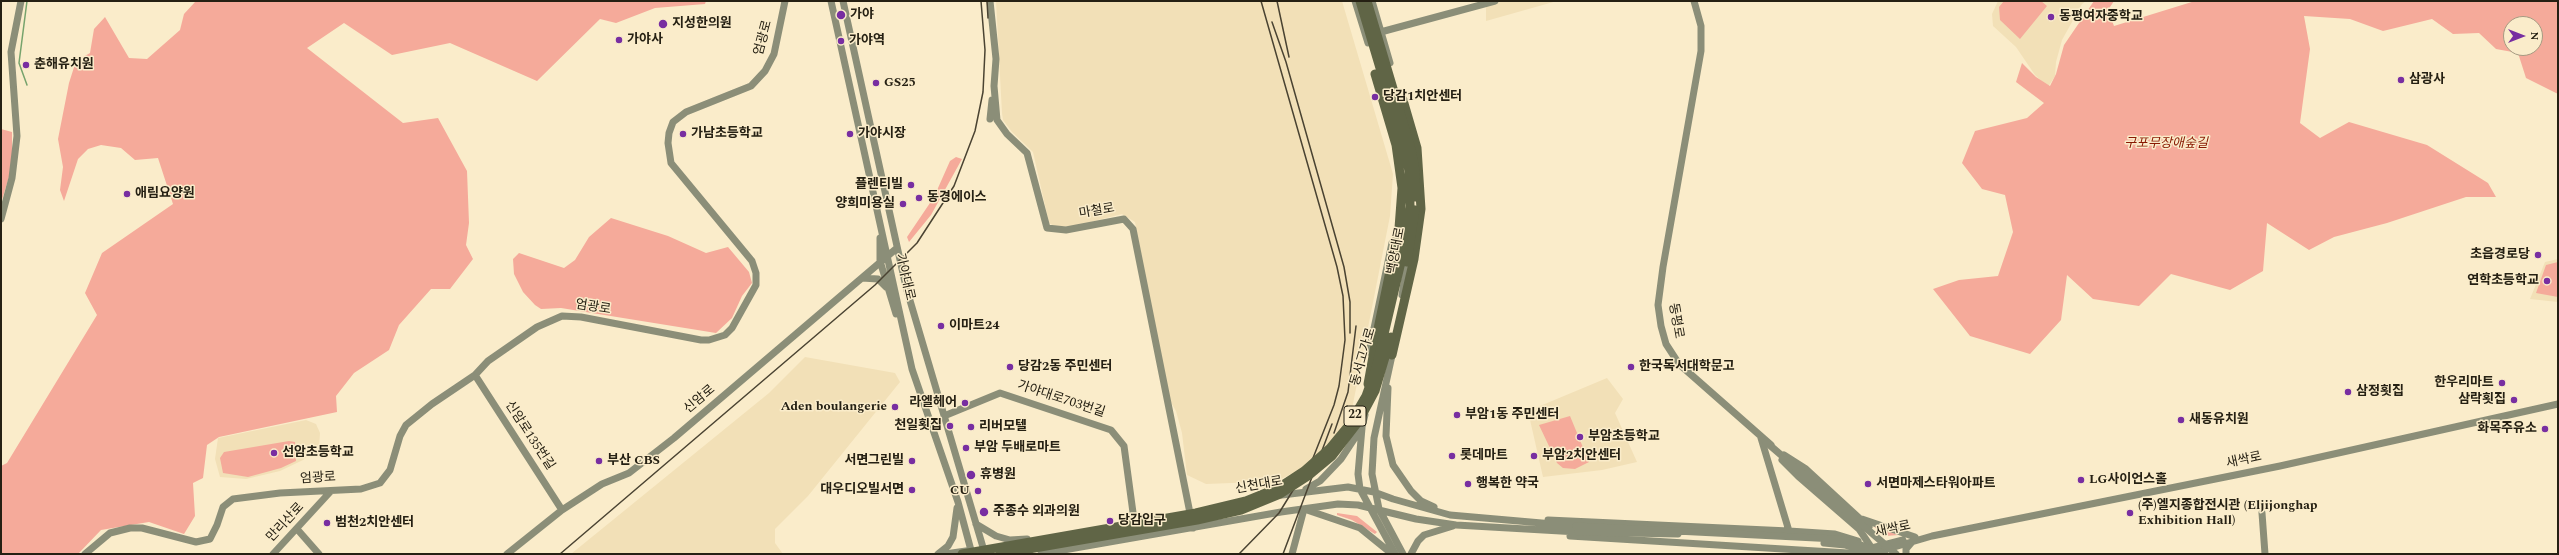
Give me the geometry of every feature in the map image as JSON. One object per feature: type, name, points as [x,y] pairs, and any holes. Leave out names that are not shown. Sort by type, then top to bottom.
[{"type":"highway","name":"동서고가로","points":[[962,554],[1216,509],[1241,503],[1266,494],[1291,480],[1316,462],[1339,438],[1366,396],[1376,368],[1401,262],[1410,206],[1409,171],[1405,152],[1369,36],[1360,1]]},
{"type":"highway","name":"동서고가로","points":[[1000,554],[1197,520],[1255,505],[1280,494],[1318,468],[1341,447],[1359,421],[1375,391],[1385,361],[1412,239],[1416,192],[1415,170],[1411,149],[1367,1]]},
{"type":"highway","points":[[1371,1],[1403,100],[1420,169],[1421,209],[1409,281],[1392,355]]},
{"type":"highway","points":[[1362,427],[1378,329],[1399,228],[1402,188],[1396,145],[1368,51],[1369,36]]},
{"type":"main road","points":[[1,220],[12,178],[17,136],[11,52],[21,1]]},
{"type":"main road","name":"엄광로","points":[[85,554],[110,533],[130,528],[142,528],[196,542],[210,539],[217,525],[223,507],[233,499],[250,495],[361,489],[380,483],[390,470],[398,442],[406,425],[432,404],[475,375],[488,361],[537,326],[562,316],[580,317],[701,340],[716,338],[732,328],[756,284],[756,273],[752,261],[671,163],[668,143],[669,133],[673,122],[686,112],[751,86],[765,71],[774,54],[785,1]]},
{"type":"main road","name":"가야대로","points":[[831,1],[887,256],[892,292]]},
{"type":"main road","name":"가야대로","points":[[842,1],[906,287],[984,551]]},
{"type":"main road","name":"마철로","points":[[990,1],[996,58],[994,86],[999,125],[1027,153],[1047,228],[1066,230],[1124,219],[1133,229],[1192,528]]},
{"type":"main road","name":"백양대로","points":[[1355,1],[1388,104],[1400,171],[1400,191],[1393,236],[1375,318],[1367,368],[1358,474],[1360,489],[1395,554]]},
{"type":"main road","name":"백양대로","points":[[1371,1],[1382,32],[1414,145],[1418,188],[1414,231],[1390,370],[1374,438],[1372,474],[1374,492],[1379,509],[1403,554]]},
{"type":"main road","points":[[1363,28],[1372,34],[1382,32],[1495,1]]},
{"type":"main road","name":"동평로","points":[[1694,1],[1701,26],[1701,50],[1663,267],[1659,300],[1660,320],[1666,344],[1678,364],[1763,440],[1806,469],[1899,554]]},
{"type":"main road","points":[[1374,58],[1379,51],[1384,51],[1388,55]]},
{"type":"main road","points":[[990,119],[994,86]]},
{"type":"main road","points":[[879,221],[880,261],[892,292],[912,370],[958,502],[971,552]]},
{"type":"main road","points":[[868,273],[880,243]]},
{"type":"main road","name":"신암로","points":[[507,554],[562,510],[602,484],[630,473],[897,248]]},
{"type":"main road","points":[[862,278],[878,278],[892,292]]},
{"type":"main road","points":[[892,292],[897,285],[902,284],[906,287]]},
{"type":"main road","points":[[1390,370],[1386,436],[1393,465],[1411,491],[1421,501],[1450,514]]},
{"type":"main road","name":"신암로135번길","points":[[475,375],[562,510]]},
{"type":"main road","name":"가야대로703번길","points":[[944,416],[1000,393],[1103,426],[1116,435],[1122,442],[1134,520]]},
{"type":"main road","name":"새싹로","points":[[1862,554],[1872,552],[1888,545],[2280,466],[2558,404]]},
{"type":"main road","points":[[1302,491],[1320,481],[1331,470],[1341,459],[1362,427]]},
{"type":"main road","points":[[1763,440],[1788,531]]},
{"type":"main road","points":[[1763,440],[1798,476],[1848,519],[1872,552]]},
{"type":"main road","points":[[1763,440],[1896,554]]},
{"type":"main road","name":"신천대로","points":[[945,554],[984,551],[1030,539],[1134,520],[1302,491],[1337,487],[1374,492],[1393,500],[1450,514],[1577,529]]},
{"type":"main road","name":"만리산로","points":[[273,554],[331,491]]},
{"type":"main road","points":[[938,554],[948,546],[954,535],[958,502]]},
{"type":"main road","points":[[1041,554],[1304,508],[1338,504],[1370,507],[1416,519],[1456,525],[1519,530],[1577,529],[1836,539],[1853,542],[1885,554]]},
{"type":"main road","points":[[1292,554],[1304,508]]},
{"type":"main road","points":[[1304,508],[1360,528],[1392,554]]},
{"type":"main road","points":[[2262,513],[2265,554]]},
{"type":"main road","points":[[1860,518],[1914,540],[1906,549],[1906,554]]},
{"type":"main road","points":[[1518,521],[1580,520],[1835,534],[1872,552]]},
{"type":"main road","points":[[976,524],[996,536],[1010,540],[1030,539]]},
{"type":"main road","points":[[1411,554],[1418,541],[1424,536],[1456,525]]},
{"type":"main road","points":[[296,529],[319,554]]},
{"type":"main road","points":[[1577,529],[1829,543],[1845,545],[1872,552]]},
{"type":"main road","points":[[1519,530],[1541,534],[1862,554]]},
{"type":"main road","points":[[1052,554],[1060,551]]},
{"type":"shaded area","points":[[996,1],[1342,1],[1393,174],[1390,216],[1352,409],[1327,456],[1263,488],[1257,482],[1206,484],[1187,475],[1182,433],[1176,411],[1169,399],[1135,222],[1122,214],[1075,226],[1056,227],[1049,223],[1033,152],[1012,132],[1003,120]]},
{"type":"shaded area","points":[[1486,1],[1557,1],[1486,21]]},
{"type":"shaded area","points":[[1998,1],[2086,1],[2082,4],[2062,40],[2056,62],[2055,76],[2048,87],[2035,75],[2016,47],[1993,26],[1992,14]]},
{"type":"shaded area","name":"연학초등학교","points":[[2558,259],[2558,302],[2530,299],[2545,262]]},
{"type":"shaded area","points":[[805,357],[895,373],[900,382],[808,496],[775,529],[775,543],[783,554],[571,554],[769,393]]},
{"type":"shaded area","name":"부암초등학교","points":[[1607,378],[1623,399],[1615,413],[1637,462],[1602,470],[1543,477],[1528,411]]},
{"type":"shaded area","points":[[306,420],[316,424],[320,433],[319,448],[303,460],[280,471],[246,479],[220,477],[215,459],[218,438]]},
{"type":"green space","points":[[193,1],[706,1],[705,4],[655,8],[616,23],[600,19],[537,81],[450,43],[392,55],[344,23],[307,48],[403,123],[438,118],[467,171],[469,223],[466,245],[473,259],[450,289],[431,289],[399,325],[389,350],[354,373],[336,396],[337,412],[219,437],[207,445],[203,478],[193,483],[195,516],[184,534],[149,522],[101,530],[78,554],[1,554],[1,466],[7,463],[97,315],[85,293],[102,253],[173,204],[158,158],[135,160],[121,148],[101,145],[88,149],[78,159],[64,201],[60,190],[63,167],[58,139],[69,83],[76,61],[90,53],[94,29],[105,17],[129,58],[147,59],[180,30],[184,14],[195,2]]},
{"type":"green space","points":[[2004,1],[2041,1],[2047,6],[2020,39],[2000,20],[1999,7]]},
{"type":"green space","name":"구포무장애숲길","points":[[2094,1],[2114,1],[2108,10],[2114,26],[2195,1],[2558,1],[2558,94],[2526,78],[2519,56],[2543,56],[2543,16],[2503,16],[2503,50],[2496,49],[2479,33],[2453,34],[2432,19],[2383,31],[2350,19],[2304,16],[2310,49],[2300,123],[2320,138],[2349,122],[2427,145],[2488,183],[2496,197],[2466,197],[2387,223],[2334,237],[2309,250],[2267,223],[2263,271],[2230,290],[2171,274],[2139,306],[2093,299],[2067,275],[2061,320],[2030,354],[1970,336],[1933,289],[1959,280],[1998,276],[2013,232],[2005,195],[1982,189],[1962,163],[1975,131],[2027,118],[2044,103],[2016,82],[2022,63],[2036,77],[2050,86],[2056,74],[2064,45]]},
{"type":"green space","points":[[1,129],[12,132],[12,167],[1,203]]},
{"type":"green space","points":[[956,157],[962,159],[931,215],[909,242],[907,237],[934,197],[950,161]]},
{"type":"green space","points":[[611,218],[668,236],[706,253],[728,247],[749,272],[752,283],[742,296],[732,318],[716,333],[561,308],[541,309],[535,305],[523,292],[514,274],[513,259],[519,253],[564,268],[575,260],[589,237]]},
{"type":"green space","name":"연학초등학교","points":[[2558,262],[2558,297],[2536,293],[2546,265]]},
{"type":"green space","points":[[1570,416],[1589,462],[1575,469],[1563,468],[1557,463],[1539,425]]},
{"type":"green space","points":[[289,441],[295,442],[296,461],[281,468],[248,477],[223,473],[220,458],[224,452]]},
{"type":"green space","points":[[1337,513],[1357,516],[1377,532],[1375,534],[1352,520],[1337,515]]},
{"type":"green space","points":[[1873,526],[1898,535],[1886,536]]},
{"type":"waterway","points":[[27,1],[19,63],[27,85]]},
{"type":"railway","points":[[560,554],[875,285],[917,243],[954,186],[975,131],[983,92],[985,50],[981,1]]},
{"type":"railway","points":[[987,1],[988,18]]},
{"type":"railway","points":[[1239,554],[1279,513],[1313,458],[1334,405],[1339,386],[1345,340],[1343,296],[1337,267],[1261,1]]},
{"type":"railway","points":[[1277,1],[1289,57]]},
{"type":"railway","points":[[1272,22],[1286,62],[1344,267],[1350,302],[1350,333]]},
{"type":"railway","points":[[1334,433],[1348,392],[1356,326]]},
{"type":"railway","points":[[1283,554],[1332,424]]},
{"type":"place","name":"가야","points":[[841,15]]},
{"type":"place","name":"동평여자중학교","points":[[2051,17]]},
{"type":"place","name":"지성한의원","points":[[663,24]]},
{"type":"place","name":"가야사","points":[[619,40]]},
{"type":"place","name":"가야역","points":[[841,41]]},
{"type":"place","name":"춘해유치원","points":[[26,65]]},
{"type":"place","name":"삼광사","points":[[2401,80]]},
{"type":"place","name":"GS25","points":[[876,83]]},
{"type":"place","name":"당감1치안센터","points":[[1375,97]]},
{"type":"place","name":"가남초등학교","points":[[683,134]]},
{"type":"place","name":"가야시장","points":[[850,134]]},
{"type":"place","name":"플렌티빌","points":[[911,185]]},
{"type":"place","name":"애림요양원","points":[[127,194]]},
{"type":"place","name":"동경에이스","points":[[919,198]]},
{"type":"place","name":"양희미용실","points":[[903,204]]},
{"type":"place","name":"초읍경로당","points":[[2538,255]]},
{"type":"place","name":"연학초등학교","points":[[2547,281]]},
{"type":"place","name":"이마트24","points":[[941,326]]},
{"type":"place","name":"당감2동 주민센터","points":[[1010,367]]},
{"type":"place","name":"한국독서대학문고","points":[[1631,367]]},
{"type":"place","name":"한우리마트","points":[[2502,383]]},
{"type":"place","name":"삼정횟집","points":[[2348,392]]},
{"type":"place","name":"삼락횟집","points":[[2514,400]]},
{"type":"place","name":"라엘헤어","points":[[965,403]]},
{"type":"place","name":"Aden boulangerie","points":[[895,407]]},
{"type":"place","name":"부암1동 주민센터","points":[[1457,415]]},
{"type":"place","name":"새동유치원","points":[[2181,420]]},
{"type":"place","name":"천일횟집","points":[[950,426]]},
{"type":"place","name":"리버모텔","points":[[971,427]]},
{"type":"place","name":"화목주유소","points":[[2545,429]]},
{"type":"place","name":"부암초등학교","points":[[1580,437]]},
{"type":"place","name":"부암 두배로마트","points":[[966,448]]},
{"type":"place","name":"선암초등학교","points":[[274,453]]},
{"type":"place","name":"롯데마트","points":[[1452,456]]},
{"type":"place","name":"부암2치안센터","points":[[1534,456]]},
{"type":"place","name":"부산 CBS","points":[[599,461]]},
{"type":"place","name":"서면그린빌","points":[[912,461]]},
{"type":"place","name":"휴병원","points":[[971,475]]},
{"type":"place","name":"LG사이언스홀","points":[[2081,480]]},
{"type":"place","name":"행복한 약국","points":[[1468,484]]},
{"type":"place","name":"서면마제스타워아파트","points":[[1868,484]]},
{"type":"place","name":"대우디오빌서면","points":[[912,490]]},
{"type":"place","name":"CU","points":[[978,491]]},
{"type":"place","name":"주종수 외과의원","points":[[984,512]]},
{"type":"place","name":"(주)엘지종합전시관 (Eljijonghap Exhibition Hall)","points":[[2130,513]]},
{"type":"place","name":"당감입구","points":[[1110,521]]},
{"type":"place","name":"범천2치안센터","points":[[327,523]]}]
